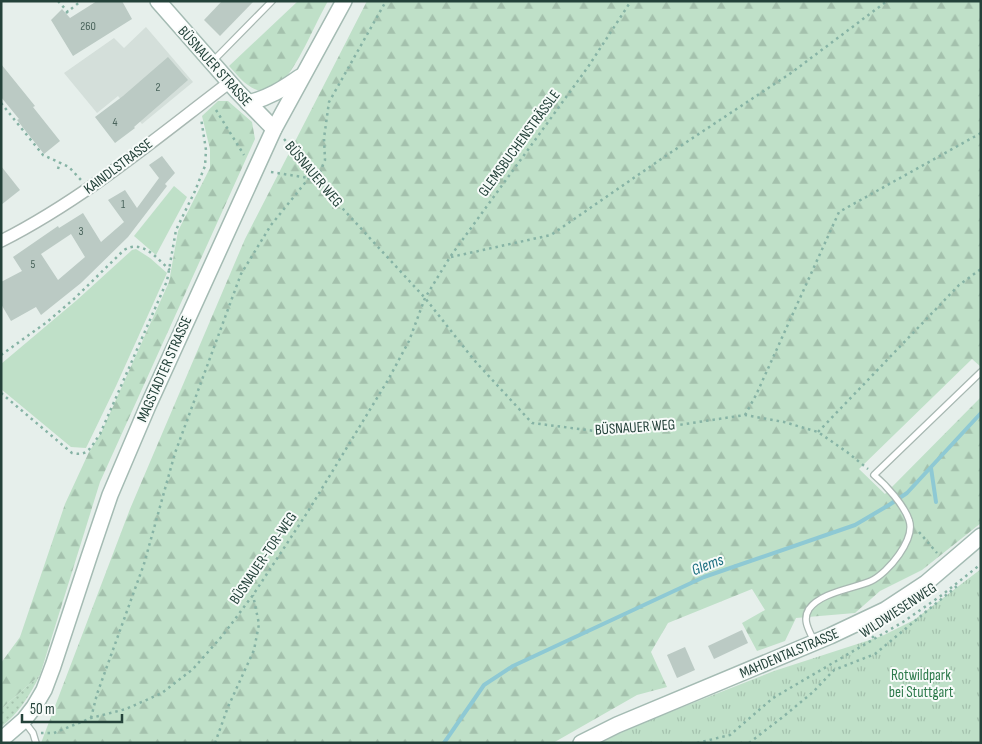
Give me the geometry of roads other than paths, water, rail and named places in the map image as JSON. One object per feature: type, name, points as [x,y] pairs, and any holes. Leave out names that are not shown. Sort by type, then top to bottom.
[{"type":"main road","name":"BÜSNAUER STRASSE","points":[[158,1],[248,103],[274,129]]},
{"type":"main road","name":"MAGSTADTER STRASSE","points":[[1,740],[24,720],[44,690],[54,666],[88,557],[127,454],[200,288],[274,129],[344,1]]},
{"type":"main road","points":[[248,103],[276,94],[303,75]]},
{"type":"main road","name":"MAHDENTALSTRASSE","points":[[581,743],[617,725],[815,643],[885,610],[926,583],[981,536]]},
{"type":"street","name":"KAINDLSTRASSE","points":[[1,242],[31,226],[89,189],[230,82]]},
{"type":"lane","points":[[212,62],[272,1]]},
{"type":"lane","points":[[815,643],[805,622],[808,610],[817,601],[872,581],[892,565],[905,544],[909,533],[910,521],[904,510],[885,484],[874,474],[981,372]]},
{"type":"lane","points":[[24,720],[33,733],[36,743]]},
{"type":"waterway","name":"Glems","points":[[444,743],[484,685],[513,666],[704,577],[855,525],[889,505],[907,493],[981,413]]},
{"type":"waterway","points":[[931,468],[936,502]]},
{"type":"park label","name":"Rotwildpark bei Stuttgart","points":[[921,684]]}]
